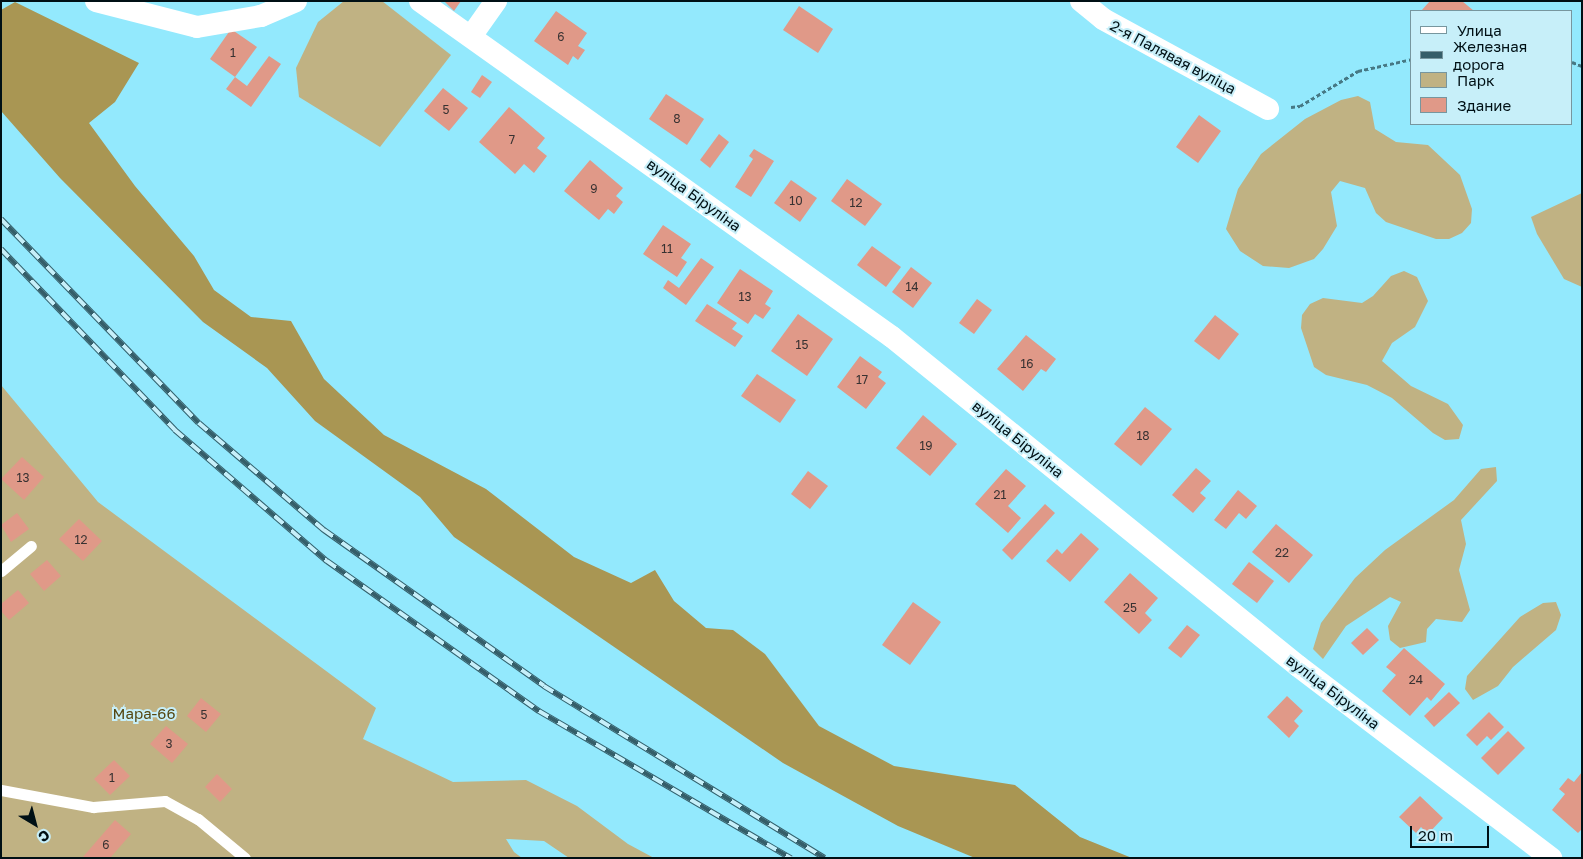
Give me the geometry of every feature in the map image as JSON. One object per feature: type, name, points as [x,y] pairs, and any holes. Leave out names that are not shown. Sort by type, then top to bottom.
[{"type":"street","points":[[96,1],[198,27],[261,16],[296,1]]},
{"type":"street","name":"вуліца Біруліна","points":[[420,1],[472,36],[892,337],[1298,666],[1552,858]]},
{"type":"street","points":[[472,36],[496,1]]},
{"type":"street","name":"2-я Палявая вуліца","points":[[1081,1],[1103,19],[1268,109]]},
{"type":"lane","points":[[1,571],[31,546]]},
{"type":"lane","points":[[1,790],[93,807],[165,800],[198,819],[245,858]]},
{"type":"path","points":[[1268,109],[1300,106],[1358,71],[1410,59]]},
{"type":"green space","points":[[344,1],[382,1],[451,55],[380,147],[299,97],[296,68],[318,22]]},
{"type":"green space","points":[[1358,96],[1370,102],[1375,129],[1396,142],[1428,145],[1460,175],[1472,209],[1471,223],[1462,233],[1449,239],[1436,239],[1386,222],[1376,213],[1365,188],[1340,181],[1331,192],[1337,226],[1323,249],[1314,259],[1289,268],[1263,266],[1240,251],[1226,229],[1238,189],[1261,154],[1305,119],[1341,100]]},
{"type":"green space","points":[[1582,193],[1582,287],[1564,279],[1537,234],[1531,217]]},
{"type":"green space","points":[[1404,271],[1417,277],[1428,301],[1415,327],[1392,343],[1382,361],[1411,386],[1448,404],[1463,425],[1459,439],[1445,440],[1433,433],[1392,398],[1367,385],[1326,375],[1314,367],[1301,328],[1302,315],[1310,304],[1323,298],[1362,303],[1373,296],[1391,276]]},
{"type":"green space","name":"Мара-66","points":[[1,385],[98,502],[376,708],[363,739],[453,782],[526,780],[577,806],[628,844],[654,858],[569,858],[544,841],[506,839],[514,852],[522,858],[1,858]]},
{"type":"green space","points":[[1496,467],[1497,481],[1461,520],[1466,544],[1459,570],[1470,610],[1462,622],[1436,619],[1427,629],[1426,642],[1400,648],[1390,640],[1388,626],[1401,602],[1390,597],[1346,626],[1323,659],[1313,649],[1321,623],[1355,578],[1385,550],[1454,500],[1481,469]]},
{"type":"green space","points":[[1556,602],[1561,615],[1556,630],[1513,667],[1498,686],[1473,700],[1465,689],[1467,676],[1520,617],[1543,603]]},
{"type":"shaded area","points":[[15,2],[139,63],[115,102],[89,123],[135,186],[194,256],[214,290],[251,317],[291,321],[324,379],[384,435],[486,489],[574,557],[631,583],[655,570],[674,601],[706,628],[733,630],[765,654],[819,726],[894,766],[1015,785],[1080,837],[1132,858],[975,858],[898,826],[783,763],[454,537],[420,497],[315,421],[267,368],[203,322],[60,178],[1,111],[1,10]]},
{"type":"building","points":[[444,1],[461,1],[454,11]]},
{"type":"building","points":[[1430,1],[1462,1],[1473,10],[1422,10]]},
{"type":"building","points":[[799,6],[833,29],[818,53],[783,30]]},
{"type":"building","points":[[556,11],[587,33],[578,46],[585,50],[578,60],[573,56],[568,65],[534,41]]},
{"type":"building","points":[[231,29],[257,47],[235,77],[210,59]]},
{"type":"building","points":[[269,56],[281,64],[251,107],[226,89],[235,77],[247,86]]},
{"type":"building","points":[[482,75],[492,82],[480,98],[471,92]]},
{"type":"building","points":[[443,88],[468,108],[449,131],[424,111]]},
{"type":"building","points":[[666,94],[704,119],[687,145],[649,119]]},
{"type":"building","points":[[509,107],[545,138],[537,148],[547,156],[534,173],[524,164],[515,174],[479,142]]},
{"type":"building","points":[[1199,115],[1221,131],[1198,163],[1176,147]]},
{"type":"building","points":[[719,134],[729,142],[710,168],[700,160]]},
{"type":"building","points":[[754,149],[774,161],[751,197],[735,187],[753,159],[749,156]]},
{"type":"building","points":[[590,160],[623,188],[616,196],[623,202],[614,214],[608,209],[599,220],[564,191]]},
{"type":"building","points":[[847,179],[882,204],[865,226],[831,201]]},
{"type":"building","points":[[791,180],[817,198],[800,222],[774,203]]},
{"type":"building","points":[[663,225],[691,244],[681,258],[687,262],[677,277],[643,254]]},
{"type":"building","points":[[872,246],[901,267],[886,287],[857,265]]},
{"type":"building","points":[[701,258],[714,267],[686,305],[663,288],[668,280],[679,288]]},
{"type":"building","points":[[911,267],[932,283],[913,308],[892,292]]},
{"type":"building","points":[[740,269],[773,291],[765,304],[771,308],[763,319],[755,314],[748,324],[717,303]]},
{"type":"building","points":[[977,299],[992,310],[974,334],[959,323]]},
{"type":"building","points":[[707,304],[737,323],[732,329],[743,336],[735,347],[695,321]]},
{"type":"building","points":[[798,314],[833,339],[807,376],[771,351]]},
{"type":"building","points":[[1215,315],[1239,334],[1219,360],[1194,341]]},
{"type":"building","points":[[1026,335],[1056,359],[1046,372],[1041,369],[1023,391],[997,369]]},
{"type":"building","points":[[860,356],[882,372],[878,377],[886,383],[866,409],[837,387]]},
{"type":"building","points":[[757,374],[796,400],[780,423],[741,396]]},
{"type":"building","points":[[1145,407],[1172,429],[1141,466],[1114,444]]},
{"type":"building","points":[[923,415],[957,444],[930,476],[896,448]]},
{"type":"building","points":[[22,457],[44,477],[24,500],[1,479]]},
{"type":"building","points":[[1196,468],[1211,481],[1200,493],[1206,498],[1193,513],[1172,495]]},
{"type":"building","points":[[1006,469],[1026,486],[1008,506],[1021,518],[1008,533],[975,504]]},
{"type":"building","points":[[808,471],[828,486],[810,509],[791,494]]},
{"type":"building","points":[[1238,490],[1257,506],[1246,519],[1239,513],[1226,529],[1214,520]]},
{"type":"building","points":[[1045,504],[1055,513],[1012,560],[1002,550]]},
{"type":"building","points":[[17,513],[29,529],[11,542],[1,525]]},
{"type":"building","points":[[79,519],[102,541],[83,561],[59,539]]},
{"type":"building","points":[[1276,524],[1313,555],[1289,583],[1252,552]]},
{"type":"building","points":[[1081,533],[1099,549],[1070,582],[1046,561],[1057,549],[1062,554]]},
{"type":"building","points":[[47,560],[61,576],[44,591],[30,574]]},
{"type":"building","points":[[1249,562],[1274,581],[1257,603],[1232,584]]},
{"type":"building","points":[[1130,573],[1158,598],[1145,613],[1152,620],[1139,634],[1104,602]]},
{"type":"building","points":[[18,590],[29,603],[9,620],[1,611],[1,604]]},
{"type":"building","points":[[913,602],[941,622],[910,665],[882,645]]},
{"type":"building","points":[[1187,625],[1200,635],[1181,658],[1168,648]]},
{"type":"building","points":[[1367,628],[1379,640],[1363,655],[1351,643]]},
{"type":"building","points":[[1404,648],[1445,684],[1431,701],[1427,697],[1410,716],[1382,691],[1396,675],[1386,667]]},
{"type":"building","points":[[1449,692],[1460,703],[1434,727],[1424,716]]},
{"type":"building","points":[[1287,696],[1303,711],[1294,721],[1299,726],[1289,738],[1267,717]]},
{"type":"building","points":[[201,698],[221,714],[206,732],[187,716]]},
{"type":"building","points":[[1489,712],[1504,727],[1491,740],[1487,736],[1477,746],[1466,735]]},
{"type":"building","points":[[166,726],[188,744],[172,763],[150,744]]},
{"type":"building","points":[[1508,731],[1525,748],[1498,775],[1481,758]]},
{"type":"building","points":[[114,760],[130,776],[110,795],[94,779]]},
{"type":"building","points":[[1582,772],[1582,829],[1578,833],[1552,810],[1565,794],[1559,789],[1568,778],[1574,782]]},
{"type":"building","points":[[217,774],[232,789],[220,802],[205,787]]},
{"type":"building","points":[[1420,796],[1443,818],[1428,834],[1421,827],[1416,833],[1399,817]]},
{"type":"building","points":[[115,820],[131,834],[110,858],[82,858]]},
{"type":"railway","points":[[1,219],[199,423],[324,530],[544,686],[825,858]]},
{"type":"railway","points":[[1,249],[175,430],[327,561],[539,711],[791,858]]}]
